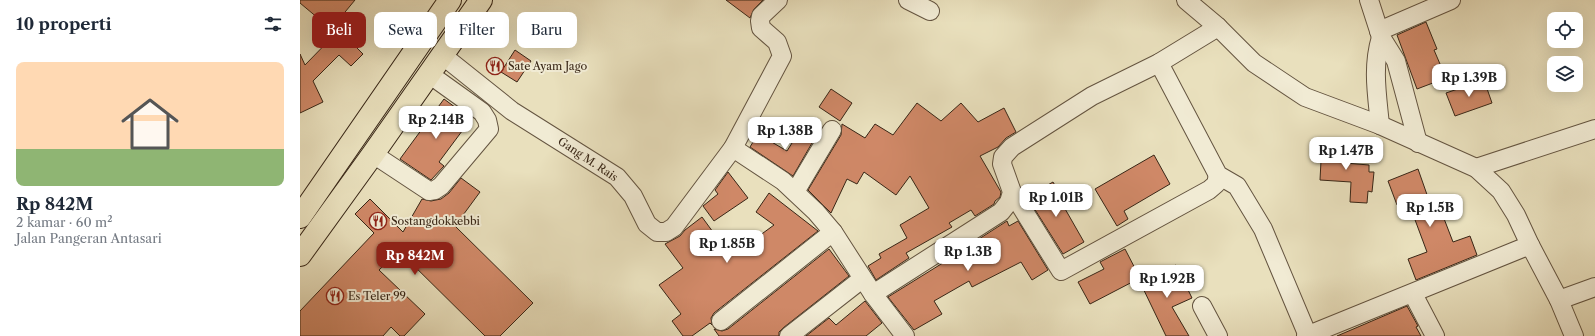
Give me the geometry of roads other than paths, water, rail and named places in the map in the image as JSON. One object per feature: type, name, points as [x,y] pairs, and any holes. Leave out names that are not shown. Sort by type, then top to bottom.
[{"type":"main road","points":[[300,217],[450,0]]},
{"type":"main road","points":[[300,255],[481,0]]},
{"type":"street","name":"Gang M. Rais","points":[[442,55],[512,111],[617,176],[633,196],[647,224],[657,232],[666,232],[674,228],[733,148],[782,56],[777,42],[761,28],[760,21],[761,16],[778,0]]},
{"type":"street","points":[[908,0],[930,11]]},
{"type":"street","points":[[1186,0],[1218,27],[1254,62],[1305,97],[1380,126],[1476,168],[1501,191],[1516,215],[1559,300],[1574,336]]},
{"type":"street","points":[[1369,0],[1380,34],[1396,61],[1418,143]]},
{"type":"street","points":[[1380,34],[1451,0]]},
{"type":"street","points":[[1218,27],[1159,63],[1092,96],[1012,146],[1003,157],[1002,164],[1012,192],[1061,271],[1209,190],[1216,184],[1218,175]]},
{"type":"street","points":[[1380,34],[1376,53],[1375,72],[1380,126]]},
{"type":"street","points":[[1159,63],[1218,175],[1237,186],[1263,229],[1307,336],[1530,245]]},
{"type":"street","points":[[373,154],[429,191],[435,190],[441,186],[489,130],[487,120],[482,112],[429,74]]},
{"type":"street","points":[[1476,168],[1595,129]]},
{"type":"street","points":[[795,192],[832,130]]},
{"type":"street","points":[[733,148],[783,181],[833,232],[872,294],[905,336]]},
{"type":"street","points":[[872,294],[1001,212],[1009,202],[1012,192]]},
{"type":"street","points":[[721,321],[833,232]]},
{"type":"street","points":[[789,336],[862,279]]},
{"type":"street","points":[[1559,300],[1595,287]]},
{"type":"street","points":[[1413,294],[1435,336]]},
{"type":"street","points":[[1202,306],[1218,336]]},
{"type":"place","name":"Sate Ayam Jago","points":[[495,66]]},
{"type":"place","name":"Sostangdokkebbi","points":[[378,221]]},
{"type":"place","name":"Es Teler 99","points":[[335,296]]}]
